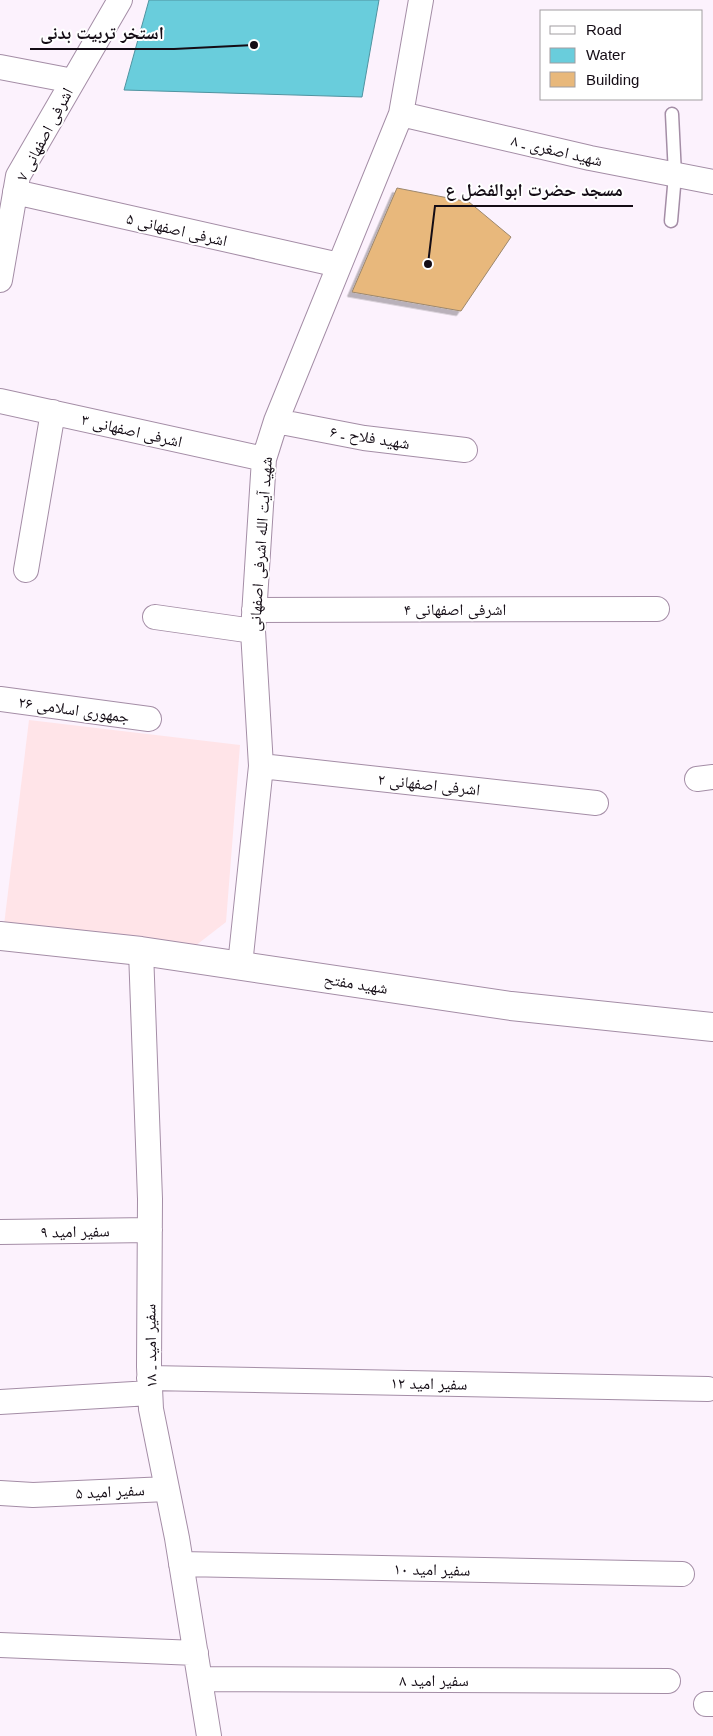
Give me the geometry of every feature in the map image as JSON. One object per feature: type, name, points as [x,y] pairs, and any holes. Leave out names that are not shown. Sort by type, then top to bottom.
[{"type":"street","name":"اشرفی اصفهانی ۷","points":[[0,280],[18,176],[120,0]]},
{"type":"street","name":"شهید آیت الله اشرفی اصفهانی","points":[[240,965],[261,766],[253,621],[264,459],[276,421],[401,114],[421,0]]},
{"type":"street","points":[[0,67],[73,81]]},
{"type":"street","name":"شهید اصغری ـ ۸","points":[[401,114],[590,158],[713,182]]},
{"type":"street","name":"اشرفی اصفهانی ۵","points":[[15,192],[339,266]]},
{"type":"street","name":"اشرفی اصفهانی ۳","points":[[0,401],[264,459]]},
{"type":"street","points":[[26,570],[54,412]]},
{"type":"street","name":"شهید فلاح ـ ۶","points":[[276,421],[364,438],[465,450]]},
{"type":"street","name":"اشرفی اصفهانی ۴","points":[[155,617],[253,621],[656,609]]},
{"type":"street","name":"جمهوری اسلامی ۲۶","points":[[0,699],[148,719]]},
{"type":"street","name":"اشرفی اصفهانی ۲","points":[[261,766],[596,803]]},
{"type":"street","name":"شهید مفتح","points":[[0,936],[141,951],[512,1006],[713,1027]]},
{"type":"street","name":"سفیر امید ـ ۱۸","points":[[141,951],[150,1199],[151,1409],[181,1564],[209,1736]]},
{"type":"street","name":"سفیر امید ۹","points":[[0,1232],[150,1230]]},
{"type":"street","name":"سفیر امید ۱۲","points":[[0,1402],[150,1385],[708,1389]]},
{"type":"street","name":"سفیر امید ۵","points":[[0,1493],[33,1495],[167,1488]]},
{"type":"street","name":"سفیر امید ۱۰","points":[[181,1564],[682,1574]]},
{"type":"street","points":[[0,1645],[196,1653]]},
{"type":"street","name":"سفیر امید ۸","points":[[200,1679],[668,1681]]},
{"type":"lane","points":[[671,221],[675,175],[672,114]]},
{"type":"shaded area","points":[[29,720],[240,745],[226,922],[195,946],[4,925]]},
{"type":"water","points":[[149,0],[379,0],[362,97],[124,90]]},
{"type":"building","points":[[397,188],[469,202],[511,237],[461,311],[352,292]]},
{"type":"place","name":"استخر تربیت بدنی","points":[[254,45]]},
{"type":"place","name":"مسجد حضرت ابوالفضل ع","points":[[428,264]]}]
